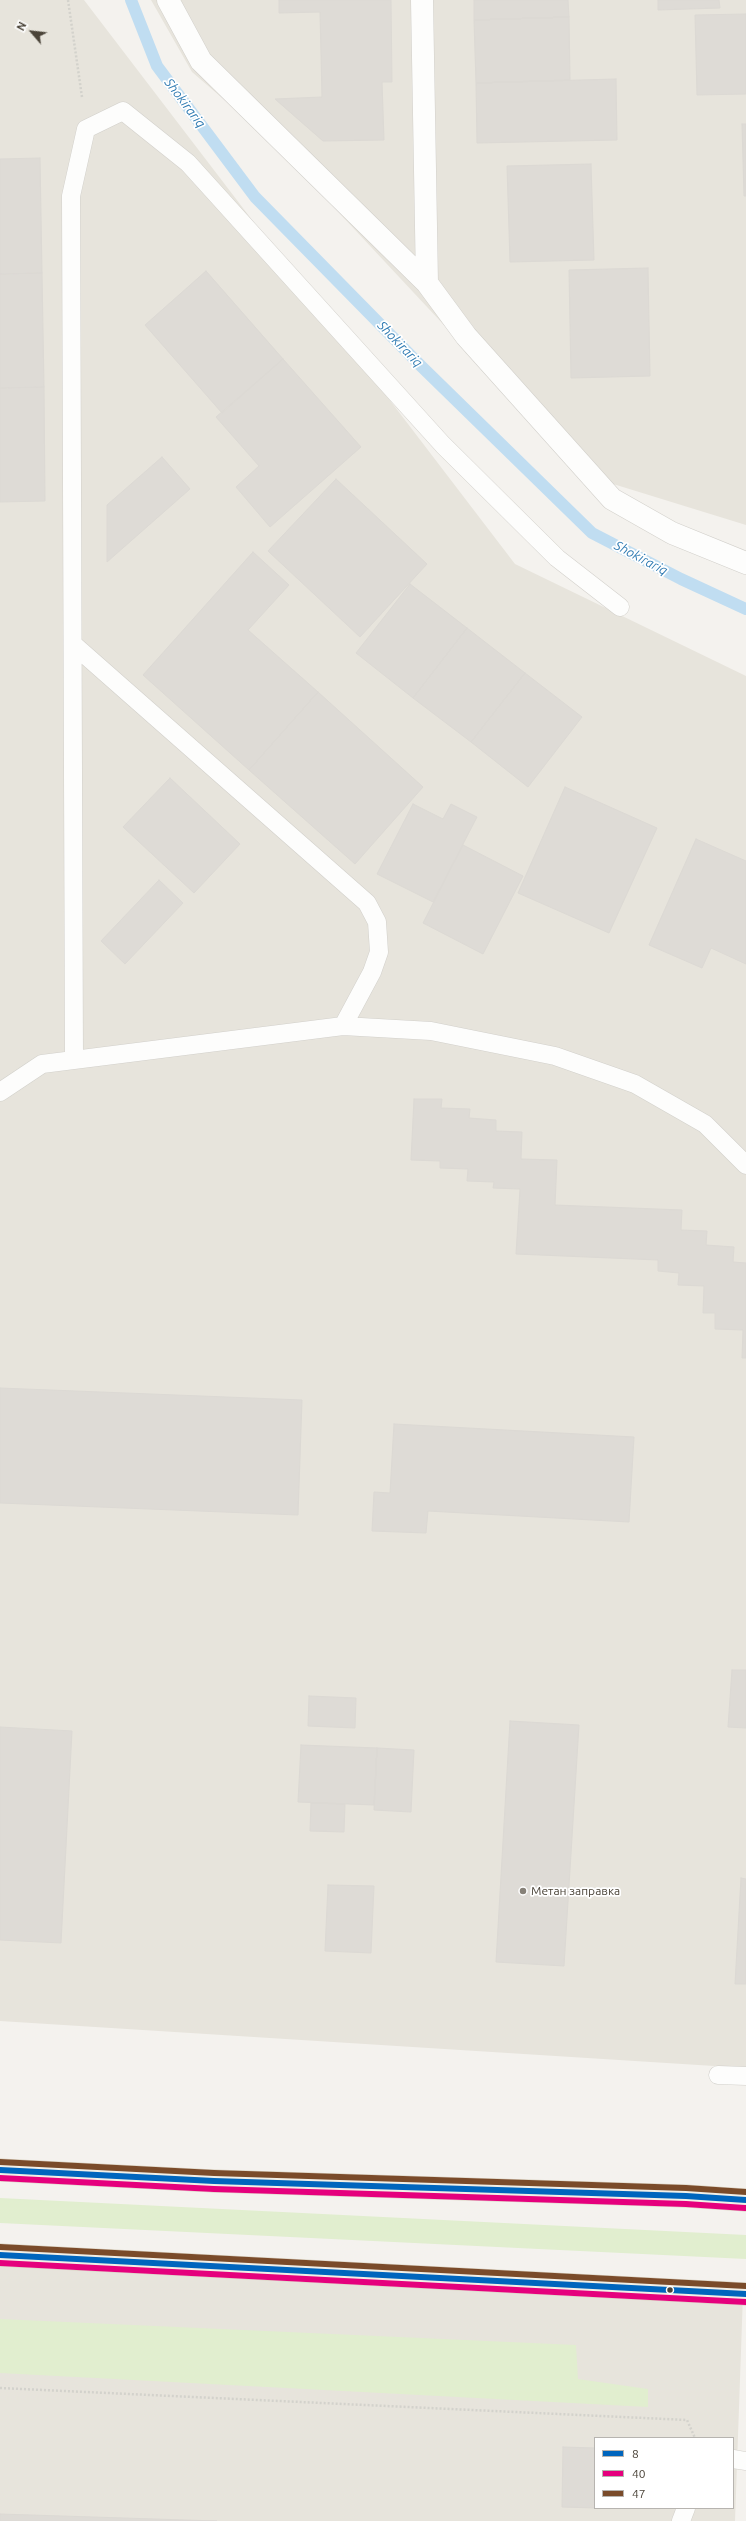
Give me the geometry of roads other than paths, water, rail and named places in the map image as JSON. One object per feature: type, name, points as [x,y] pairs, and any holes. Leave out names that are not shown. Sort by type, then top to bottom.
[{"type":"main road","points":[[0,2170],[214,2181],[678,2196],[746,2200]]},
{"type":"main road","points":[[0,2255],[746,2294]]},
{"type":"street","points":[[168,0],[201,61],[427,282],[466,336],[612,499],[672,533],[746,563]]},
{"type":"street","points":[[422,0],[427,282]]},
{"type":"lane","points":[[74,1060],[74,645],[71,196],[86,129],[123,112],[188,163],[443,446],[557,558],[620,607]]},
{"type":"lane","points":[[74,645],[367,903],[377,922],[379,952],[372,972],[343,1026]]},
{"type":"lane","points":[[0,1092],[42,1064],[343,1026],[431,1031],[555,1056],[635,1084],[705,1124],[746,1165]]},
{"type":"lane","points":[[718,2074],[746,2076]]},
{"type":"lane","points":[[734,2459],[746,2461]]},
{"type":"lane","points":[[681,2521],[686,2509]]},
{"type":"waterway","name":"Shokirariq","points":[[131,0],[157,66],[255,197],[421,366],[592,533],[681,579],[746,609]]},
{"type":"place","name":"Метан заправка","points":[[523,1891]]}]
